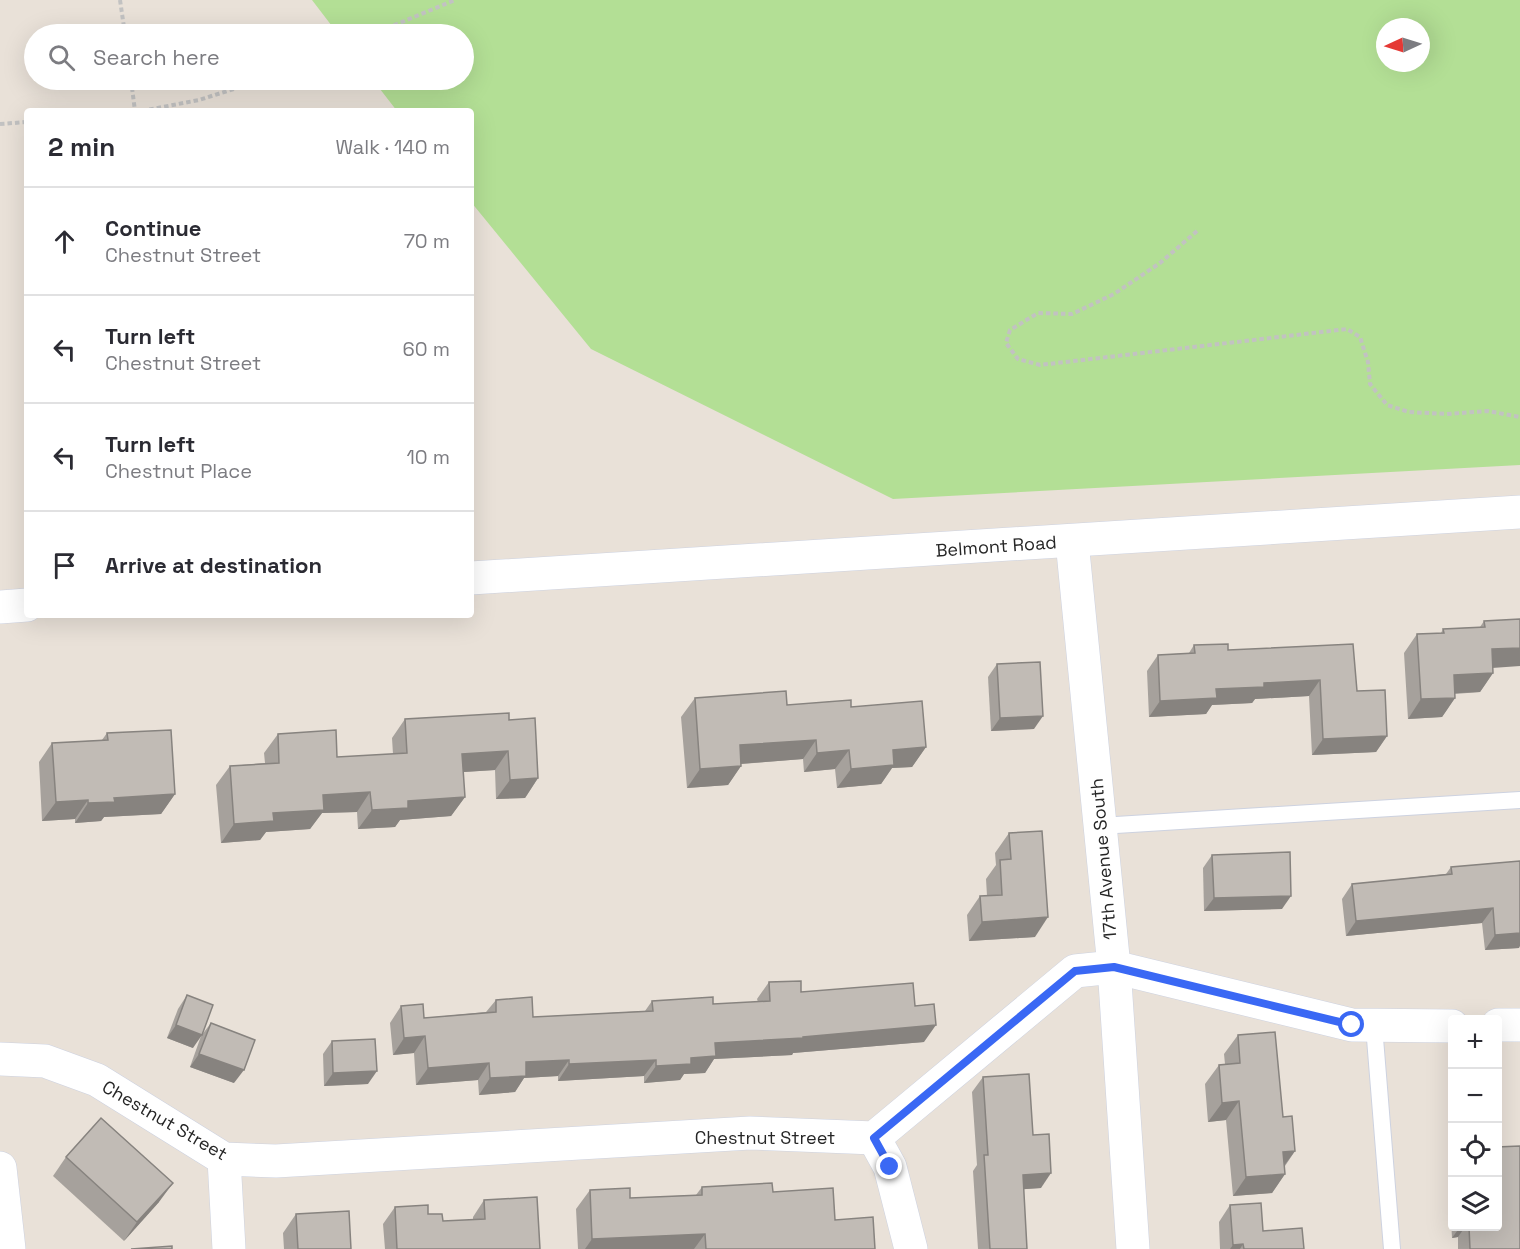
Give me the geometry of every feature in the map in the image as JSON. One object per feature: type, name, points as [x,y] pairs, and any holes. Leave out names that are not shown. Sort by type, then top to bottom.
[{"type":"street","name":"Belmont Road","points":[[474,578],[1520,512]]},
{"type":"street","name":"17th Avenue South","points":[[1072,541],[1114,967],[1133,1249]]},
{"type":"street","points":[[0,607],[24,605]]},
{"type":"street","points":[[911,1249],[890,1167],[874,1138],[1075,971],[1114,967],[1352,1025],[1448,1026]]},
{"type":"street","points":[[1502,1025],[1520,1025]]},
{"type":"street","name":"Chestnut Street","points":[[0,1059],[45,1061],[97,1080],[224,1159],[276,1161],[750,1133],[874,1138]]},
{"type":"street","points":[[224,1159],[229,1249]]},
{"type":"street","points":[[0,1168],[9,1249]]},
{"type":"lane","points":[[1100,826],[1520,800]]},
{"type":"lane","points":[[1374,1026],[1392,1249]]},
{"type":"path","points":[[120,0],[124,24]]},
{"type":"path","points":[[397,24],[455,0]]},
{"type":"path","points":[[132,90],[135,108]]},
{"type":"path","points":[[158,108],[200,100],[231,90]]},
{"type":"path","points":[[0,124],[24,122]]},
{"type":"path","points":[[1197,231],[1160,263],[1114,294],[1072,314],[1038,313],[1010,330],[1006,343],[1018,359],[1040,365],[1347,329],[1360,337],[1368,362],[1370,384],[1387,405],[1409,412],[1447,414],[1488,411],[1520,417]]},
{"type":"green space","points":[[312,0],[1520,0],[1520,465],[893,499],[591,349],[474,206],[474,108],[395,108],[381,90],[474,90],[474,24],[330,24]]},
{"type":"building","points":[[1520,619],[1520,648],[1492,649],[1493,673],[1454,675],[1455,698],[1421,699],[1417,634],[1444,633],[1443,629],[1485,627],[1484,621]]},
{"type":"building","points":[[1228,644],[1228,650],[1353,644],[1357,691],[1385,690],[1387,736],[1323,739],[1320,680],[1264,683],[1264,687],[1216,689],[1217,698],[1160,701],[1158,655],[1195,653],[1194,645]]},
{"type":"building","points":[[1040,662],[1043,716],[1000,718],[997,664]]},
{"type":"building","points":[[786,691],[787,705],[851,700],[851,707],[922,701],[926,747],[893,750],[894,765],[851,769],[849,750],[817,753],[816,740],[740,745],[741,766],[700,769],[695,698]]},
{"type":"building","points":[[509,713],[509,720],[535,718],[538,778],[510,780],[508,751],[462,754],[465,797],[408,801],[408,808],[372,810],[370,792],[323,795],[324,810],[273,813],[274,821],[234,824],[230,766],[279,763],[278,734],[336,730],[337,757],[407,753],[405,719]]},
{"type":"building","points":[[171,730],[175,794],[114,798],[115,802],[88,803],[88,800],[56,802],[52,743],[108,740],[107,733]]},
{"type":"building","points":[[1042,831],[1048,917],[982,922],[980,896],[1002,895],[1000,860],[1011,859],[1009,833]]},
{"type":"building","points":[[1290,852],[1291,896],[1214,898],[1212,855]]},
{"type":"building","points":[[1520,861],[1520,933],[1495,935],[1493,908],[1356,921],[1352,884],[1452,874],[1451,867]]},
{"type":"building","points":[[801,981],[801,992],[913,983],[915,1006],[934,1004],[936,1025],[803,1038],[715,1043],[716,1056],[691,1058],[691,1064],[656,1066],[656,1060],[569,1064],[569,1060],[526,1062],[526,1076],[490,1078],[489,1063],[428,1068],[425,1036],[404,1038],[401,1006],[423,1004],[424,1018],[496,1012],[496,1000],[532,997],[533,1017],[653,1011],[652,1001],[713,997],[713,1004],[770,1001],[769,982]]},
{"type":"building","points":[[187,995],[213,1005],[202,1035],[176,1025]]},
{"type":"building","points":[[211,1023],[255,1040],[244,1070],[199,1054]]},
{"type":"building","points":[[1275,1032],[1283,1117],[1292,1116],[1295,1151],[1283,1152],[1285,1174],[1246,1177],[1239,1101],[1222,1103],[1219,1065],[1240,1063],[1238,1035]]},
{"type":"building","points":[[375,1039],[377,1071],[333,1073],[332,1041]]},
{"type":"building","points":[[1029,1074],[1033,1135],[1049,1134],[1051,1173],[1023,1175],[1027,1249],[990,1249],[984,1155],[988,1155],[983,1077]]},
{"type":"building","points":[[101,1118],[173,1183],[137,1222],[66,1157]]},
{"type":"building","points":[[1520,1146],[1520,1249],[1470,1249],[1469,1231],[1502,1231],[1502,1147]]},
{"type":"building","points":[[772,1183],[773,1192],[833,1188],[835,1220],[873,1217],[875,1249],[706,1249],[705,1234],[592,1239],[590,1190],[630,1188],[630,1198],[702,1195],[702,1187]]},
{"type":"building","points":[[537,1197],[540,1249],[397,1249],[395,1207],[428,1205],[428,1214],[442,1214],[443,1221],[485,1219],[484,1200]]},
{"type":"building","points":[[1261,1203],[1263,1231],[1302,1228],[1304,1249],[1244,1249],[1243,1244],[1233,1245],[1230,1205]]},
{"type":"building","points":[[349,1211],[351,1249],[298,1249],[296,1214]]},
{"type":"building","points":[[172,1246],[172,1249],[131,1249]]},
{"type":"route","points":[[890,1167],[874,1138],[1075,971],[1114,967],[1352,1025]]}]
